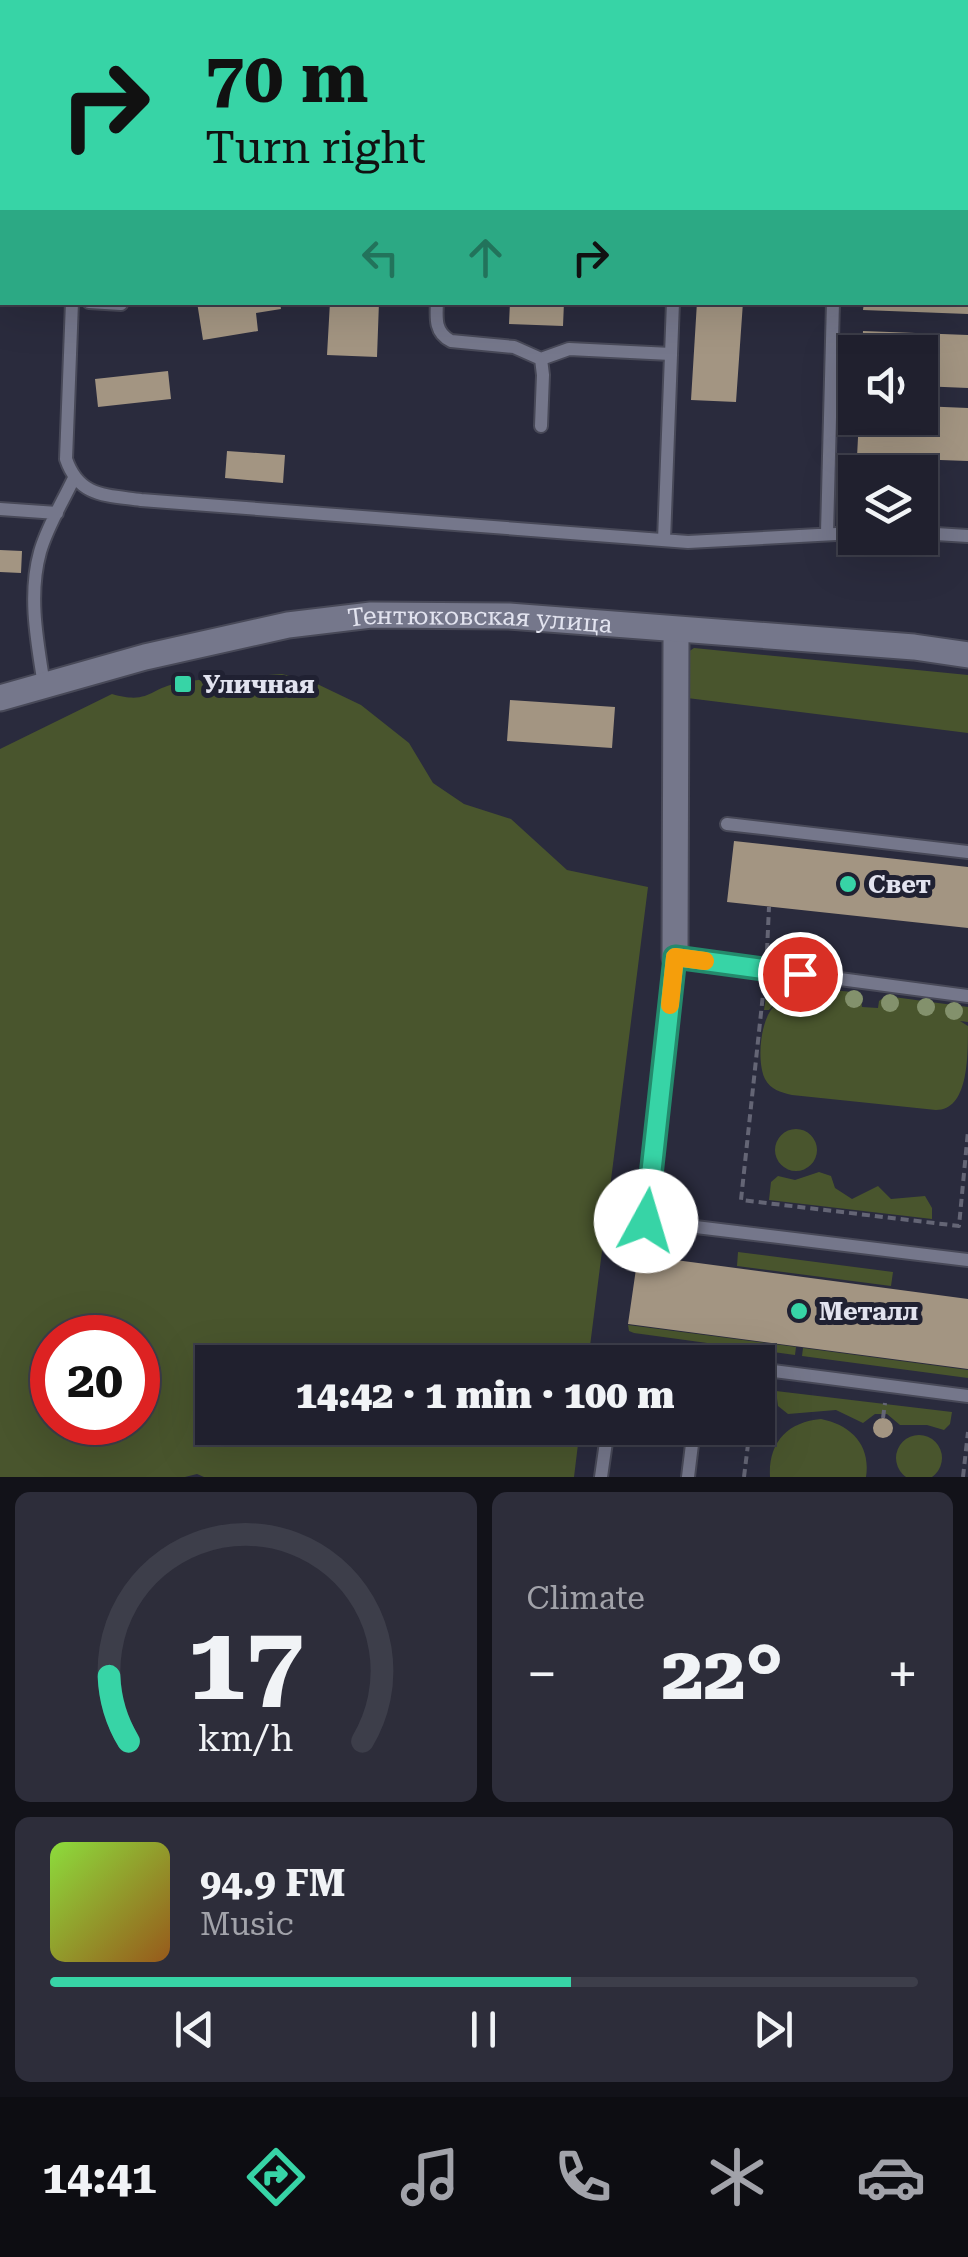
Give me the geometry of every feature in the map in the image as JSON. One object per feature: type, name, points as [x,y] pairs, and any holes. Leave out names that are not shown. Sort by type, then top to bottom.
[{"type":"street","name":"Тентюковская улица","points":[[0,698],[288,625],[371,615],[509,616],[914,647],[968,655]]},
{"type":"street","points":[[675,957],[676,642]]},
{"type":"lane","points":[[72,305],[66,459],[73,480],[92,491],[141,500],[688,542],[838,533]]},
{"type":"lane","points":[[437,305],[436,323],[442,337],[452,341],[514,347],[541,358],[570,349],[671,354]]},
{"type":"lane","points":[[664,540],[673,305]]},
{"type":"lane","points":[[827,533],[833,305]]},
{"type":"lane","points":[[541,358],[542,426]]},
{"type":"lane","points":[[44,685],[36,631],[35,576],[41,548],[73,480]]},
{"type":"lane","points":[[0,509],[57,513]]},
{"type":"lane","points":[[938,534],[968,536]]},
{"type":"lane","points":[[727,824],[968,852]]},
{"type":"lane","points":[[968,996],[675,957],[646,1221],[968,1260]]},
{"type":"lane","points":[[775,1372],[968,1396]]},
{"type":"lane","points":[[602,1477],[606,1445]]},
{"type":"lane","points":[[688,1477],[692,1445]]},
{"type":"path","points":[[769,906],[741,1200],[959,1226],[968,1131]]},
{"type":"path","points":[[884,1418],[885,1401]]},
{"type":"path","points":[[964,1477],[968,1432]]},
{"type":"path","points":[[744,1477],[748,1445]]},
{"type":"green space","points":[[694,648],[968,675],[968,733],[679,697],[685,654]]},
{"type":"green space","points":[[282,674],[313,682],[361,705],[409,743],[433,783],[464,804],[511,819],[567,870],[648,887],[590,1345],[195,1345],[195,1445],[578,1445],[574,1477],[197,1474],[0,1477],[0,749],[112,694],[142,697],[169,685]]},
{"type":"green space","points":[[768,983],[852,992],[861,996],[862,1007],[878,1008],[879,1001],[886,996],[968,1007],[968,1022],[960,1021],[968,1026],[960,1092],[947,1108],[936,1110],[776,1090],[762,1071],[761,1038],[768,1016],[779,1002],[764,1010]]},
{"type":"green space","points":[[796,1129],[811,1135],[817,1150],[811,1165],[796,1171],[781,1165],[775,1150],[781,1135]]},
{"type":"green space","points":[[819,1172],[831,1176],[835,1188],[852,1199],[878,1186],[891,1199],[925,1196],[932,1208],[932,1219],[769,1200],[771,1182],[778,1176],[795,1180]]},
{"type":"green space","points":[[738,1252],[893,1272],[891,1286],[737,1266]]},
{"type":"green space","points":[[628,1325],[796,1347],[795,1355],[775,1352],[775,1345],[722,1345],[629,1331]]},
{"type":"green space","points":[[803,1348],[968,1370],[968,1378],[802,1356]]},
{"type":"green space","points":[[776,1391],[952,1412],[950,1424],[944,1430],[927,1425],[900,1425],[887,1414],[875,1414],[863,1423],[836,1410],[788,1414],[778,1406]]},
{"type":"green space","points":[[821,1419],[841,1426],[857,1438],[865,1455],[866,1477],[770,1477],[772,1454],[782,1436],[798,1425]]},
{"type":"green space","points":[[910,1437],[928,1437],[940,1449],[940,1467],[931,1477],[907,1477],[898,1467],[898,1449]]},
{"type":"building","points":[[197,305],[280,305],[281,309],[256,313],[258,331],[203,340]]},
{"type":"building","points":[[330,305],[379,305],[377,357],[327,355]]},
{"type":"building","points":[[510,305],[564,305],[563,326],[509,324]]},
{"type":"building","points":[[697,305],[743,305],[736,402],[691,400]]},
{"type":"building","points":[[864,305],[968,305],[968,314],[863,310]]},
{"type":"building","points":[[863,331],[968,335],[968,388],[938,387],[938,335],[863,335]]},
{"type":"building","points":[[168,371],[171,399],[98,407],[95,379]]},
{"type":"building","points":[[938,407],[968,408],[968,461],[938,460],[938,455],[857,455],[858,435],[938,435]]},
{"type":"building","points":[[227,451],[285,455],[283,483],[225,478]]},
{"type":"building","points":[[0,550],[22,551],[21,573],[0,572]]},
{"type":"building","points":[[510,700],[615,707],[612,748],[507,741]]},
{"type":"building","name":"Свет","points":[[734,841],[968,867],[968,928],[727,902]]},
{"type":"building","name":"Металл","points":[[638,1255],[968,1299],[968,1369],[628,1324]]},
{"type":"building","points":[[883,1418],[893,1428],[883,1438],[873,1428]]},
{"type":"slow traffic","points":[[670,1005],[675,957],[705,961]]},
{"type":"place","name":"Уличная","points":[[183,684]]},
{"type":"place","name":"Свет","points":[[848,884]]},
{"type":"place","name":"Металл","points":[[799,1311]]},
{"type":"route","points":[[646,1221],[675,957],[800,974]]}]
